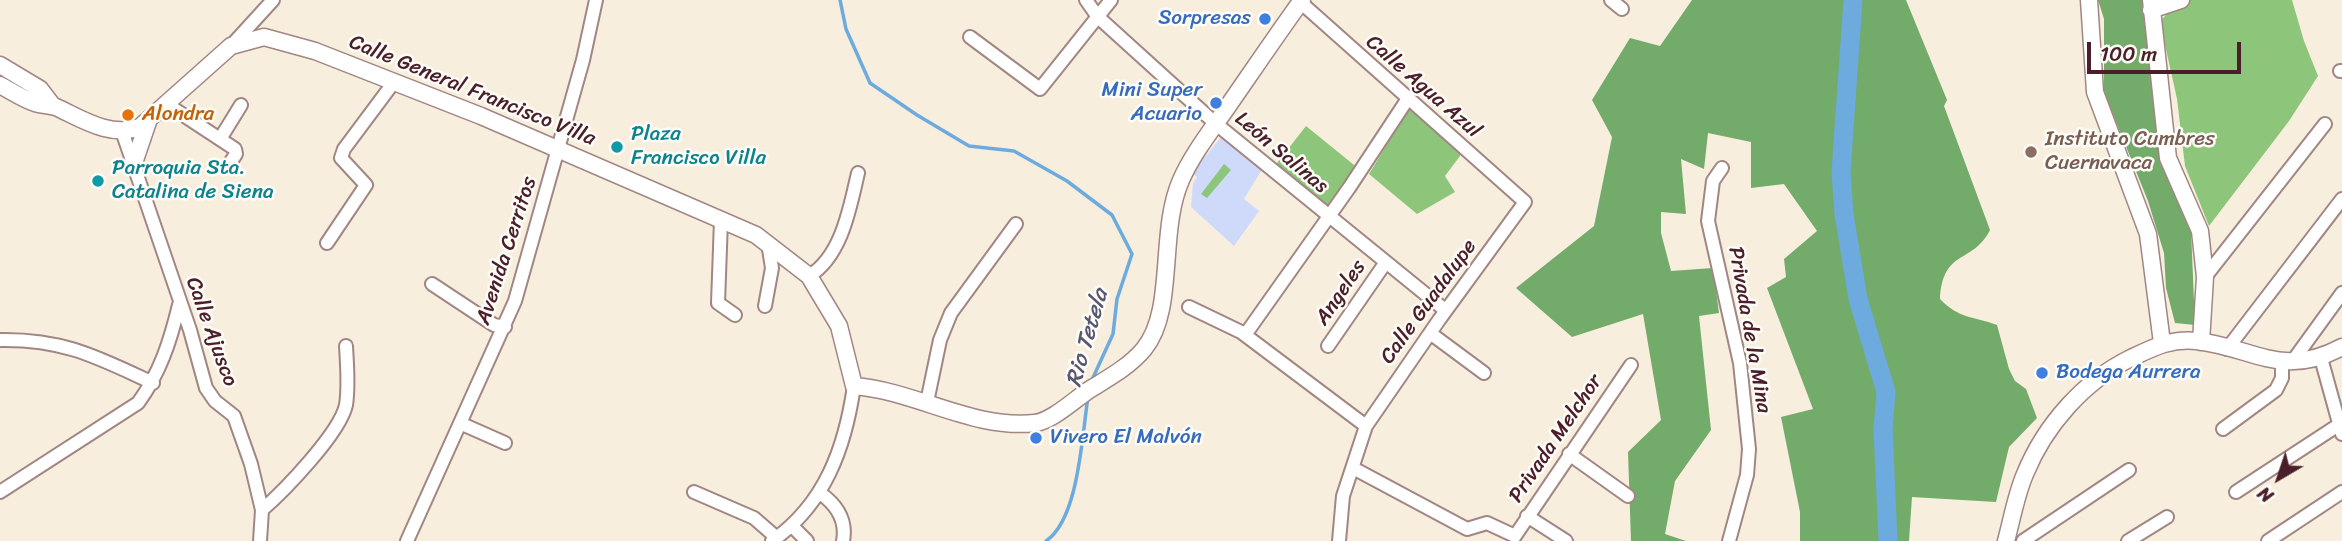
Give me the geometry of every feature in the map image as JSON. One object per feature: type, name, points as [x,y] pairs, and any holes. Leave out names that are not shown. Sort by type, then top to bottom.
[{"type":"street","points":[[231,46],[273,0]]},
{"type":"street","name":"Avenida Cerritos","points":[[411,540],[505,327],[530,256],[596,0]]},
{"type":"street","name":"León Salinas","points":[[1086,0],[1098,17],[1215,123],[1446,310]]},
{"type":"street","points":[[970,37],[1040,89],[1111,0]]},
{"type":"street","points":[[1611,0],[1622,9]]},
{"type":"street","points":[[2089,0],[2095,92],[2148,234],[2162,343]]},
{"type":"street","points":[[2181,0],[2151,5],[2168,158],[2200,231],[2204,277],[2201,342]]},
{"type":"street","points":[[694,492],[754,518],[775,539],[793,527],[820,493],[839,451],[854,386],[927,402],[992,423],[1040,423],[1133,360],[1151,339],[1157,327],[1171,207],[1181,180],[1215,123],[1300,1]]},
{"type":"street","name":"Calle Agua Azul","points":[[1300,1],[1407,100],[1525,202]]},
{"type":"street","name":"Calle General Francisco Villa","points":[[122,131],[139,127],[231,46],[264,37],[283,40],[559,150],[721,219],[768,243],[809,276],[839,326],[854,386]]},
{"type":"street","points":[[0,65],[40,89],[53,106]]},
{"type":"street","points":[[0,77],[86,121],[122,131]]},
{"type":"street","points":[[327,243],[366,185],[341,158],[344,149],[394,82]]},
{"type":"street","points":[[0,85],[35,103],[53,106]]},
{"type":"street","points":[[1245,335],[1407,100]]},
{"type":"street","points":[[165,103],[237,151],[228,166]]},
{"type":"street","points":[[220,139],[241,105]]},
{"type":"street","points":[[132,166],[149,119]]},
{"type":"street","points":[[2204,277],[2325,124]]},
{"type":"street","name":"Calle Ajusco","points":[[122,131],[179,306],[190,330],[208,392],[234,416],[251,464],[262,510],[260,541]]},
{"type":"street","name":"Privada de la Mina","points":[[1722,168],[1713,181],[1708,220],[1740,363],[1749,449],[1747,475],[1729,541]]},
{"type":"street","points":[[809,276],[822,266],[837,243],[858,173]]},
{"type":"street","points":[[2227,349],[2342,199]]},
{"type":"street","name":"Calle Guadalupe","points":[[1339,541],[1340,510],[1366,426],[1525,202]]},
{"type":"street","points":[[721,219],[718,303],[735,315]]},
{"type":"street","points":[[927,402],[940,340],[951,313],[1016,224]]},
{"type":"street","points":[[765,306],[772,268],[768,243]]},
{"type":"street","name":"Angeles","points":[[1328,346],[1386,262]]},
{"type":"street","points":[[432,284],[494,325],[505,327]]},
{"type":"street","points":[[2223,429],[2276,390],[2287,362],[2342,293]]},
{"type":"street","points":[[0,492],[138,403],[153,383],[165,357],[179,306]]},
{"type":"street","points":[[1189,307],[1245,335],[1366,426]]},
{"type":"street","points":[[1430,333],[1484,373]]},
{"type":"street","points":[[0,340],[30,339],[65,344],[153,383]]},
{"type":"street","points":[[2006,541],[2032,457],[2076,396],[2116,366],[2162,343],[2201,342],[2287,362],[2320,359],[2342,347]]},
{"type":"street","points":[[262,510],[291,482],[342,418],[347,387],[346,346]]},
{"type":"street","points":[[2236,492],[2341,429],[2339,407],[2320,359]]},
{"type":"street","name":"Privada Melchor","points":[[1515,538],[1527,516],[1630,365]]},
{"type":"street","points":[[462,424],[505,443]]},
{"type":"street","points":[[1569,454],[1628,496]]},
{"type":"street","points":[[1353,468],[1463,535],[1487,523],[1515,538]]},
{"type":"street","points":[[2023,541],[2129,470]]},
{"type":"street","points":[[2268,541],[2342,492]]},
{"type":"street","points":[[820,493],[834,505],[843,520],[843,541]]},
{"type":"street","points":[[1527,516],[1566,541]]},
{"type":"street","points":[[2128,541],[2167,517]]},
{"type":"street","points":[[793,527],[807,541]]},
{"type":"shaded area","points":[[1222,136],[1263,168],[1244,199],[1259,211],[1234,246],[1191,207],[1193,183],[1197,177],[1192,173]]},
{"type":"green space","points":[[1692,0],[1906,0],[1947,100],[1944,106],[1990,230],[1983,241],[1952,264],[1942,283],[1940,299],[1960,314],[1997,325],[2009,369],[2015,381],[2026,389],[2037,418],[2009,447],[1996,502],[1912,497],[1909,541],[1800,541],[1800,512],[1781,417],[1813,409],[1767,288],[1786,277],[1784,259],[1817,231],[1784,184],[1751,188],[1751,142],[1708,133],[1704,169],[1681,159],[1686,214],[1661,212],[1661,233],[1671,271],[1713,268],[1719,313],[1699,316],[1711,430],[1675,481],[1665,534],[1686,541],[1631,541],[1628,452],[1661,420],[1643,314],[1572,337],[1516,288],[1594,226],[1612,137],[1592,100],[1630,38],[1660,46]]},
{"type":"green space","points":[[2098,0],[2147,0],[2147,45],[2153,81],[2191,230],[2195,325],[2175,323],[2166,288],[2164,253],[2148,201],[2104,92],[2104,19]]},
{"type":"green space","points":[[2190,0],[2292,0],[2318,76],[2289,121],[2209,226],[2185,166],[2177,99],[2160,22],[2169,11]]},
{"type":"green space","points":[[1411,105],[1460,145],[1460,156],[1445,176],[1455,192],[1417,214],[1369,174]]},
{"type":"green space","points":[[1306,126],[1359,169],[1328,211],[1274,167]]},
{"type":"green space","points":[[1224,164],[1231,170],[1207,198],[1201,194]]},
{"type":"waterway","name":"Rio Tetela","points":[[840,0],[846,29],[870,83],[969,146],[1014,151],[1067,181],[1112,215],[1132,254],[1117,299],[1113,334],[1091,382]]},
{"type":"waterway","points":[[1853,0],[1841,172],[1844,214],[1858,299],[1886,392],[1883,429],[1888,541]]},
{"type":"waterway","name":"Rio Tetela","points":[[1046,541],[1057,530],[1072,496],[1088,397]]},
{"type":"place","name":"Sorpresas","points":[[1265,19]]},
{"type":"place","name":"Mini Super Acuario","points":[[1216,103]]},
{"type":"place","name":"Alondra","points":[[128,115]]},
{"type":"place","name":"Plaza Francisco Villa","points":[[617,147]]},
{"type":"place","name":"Instituto Cumbres Cuernavaca","points":[[2031,152]]},
{"type":"place","name":"Parroquia Sta. Catalina de Siena","points":[[98,181]]},
{"type":"place","name":"Bodega Aurrera","points":[[2042,373]]},
{"type":"place","name":"Vivero El Malvón","points":[[1036,438]]}]
